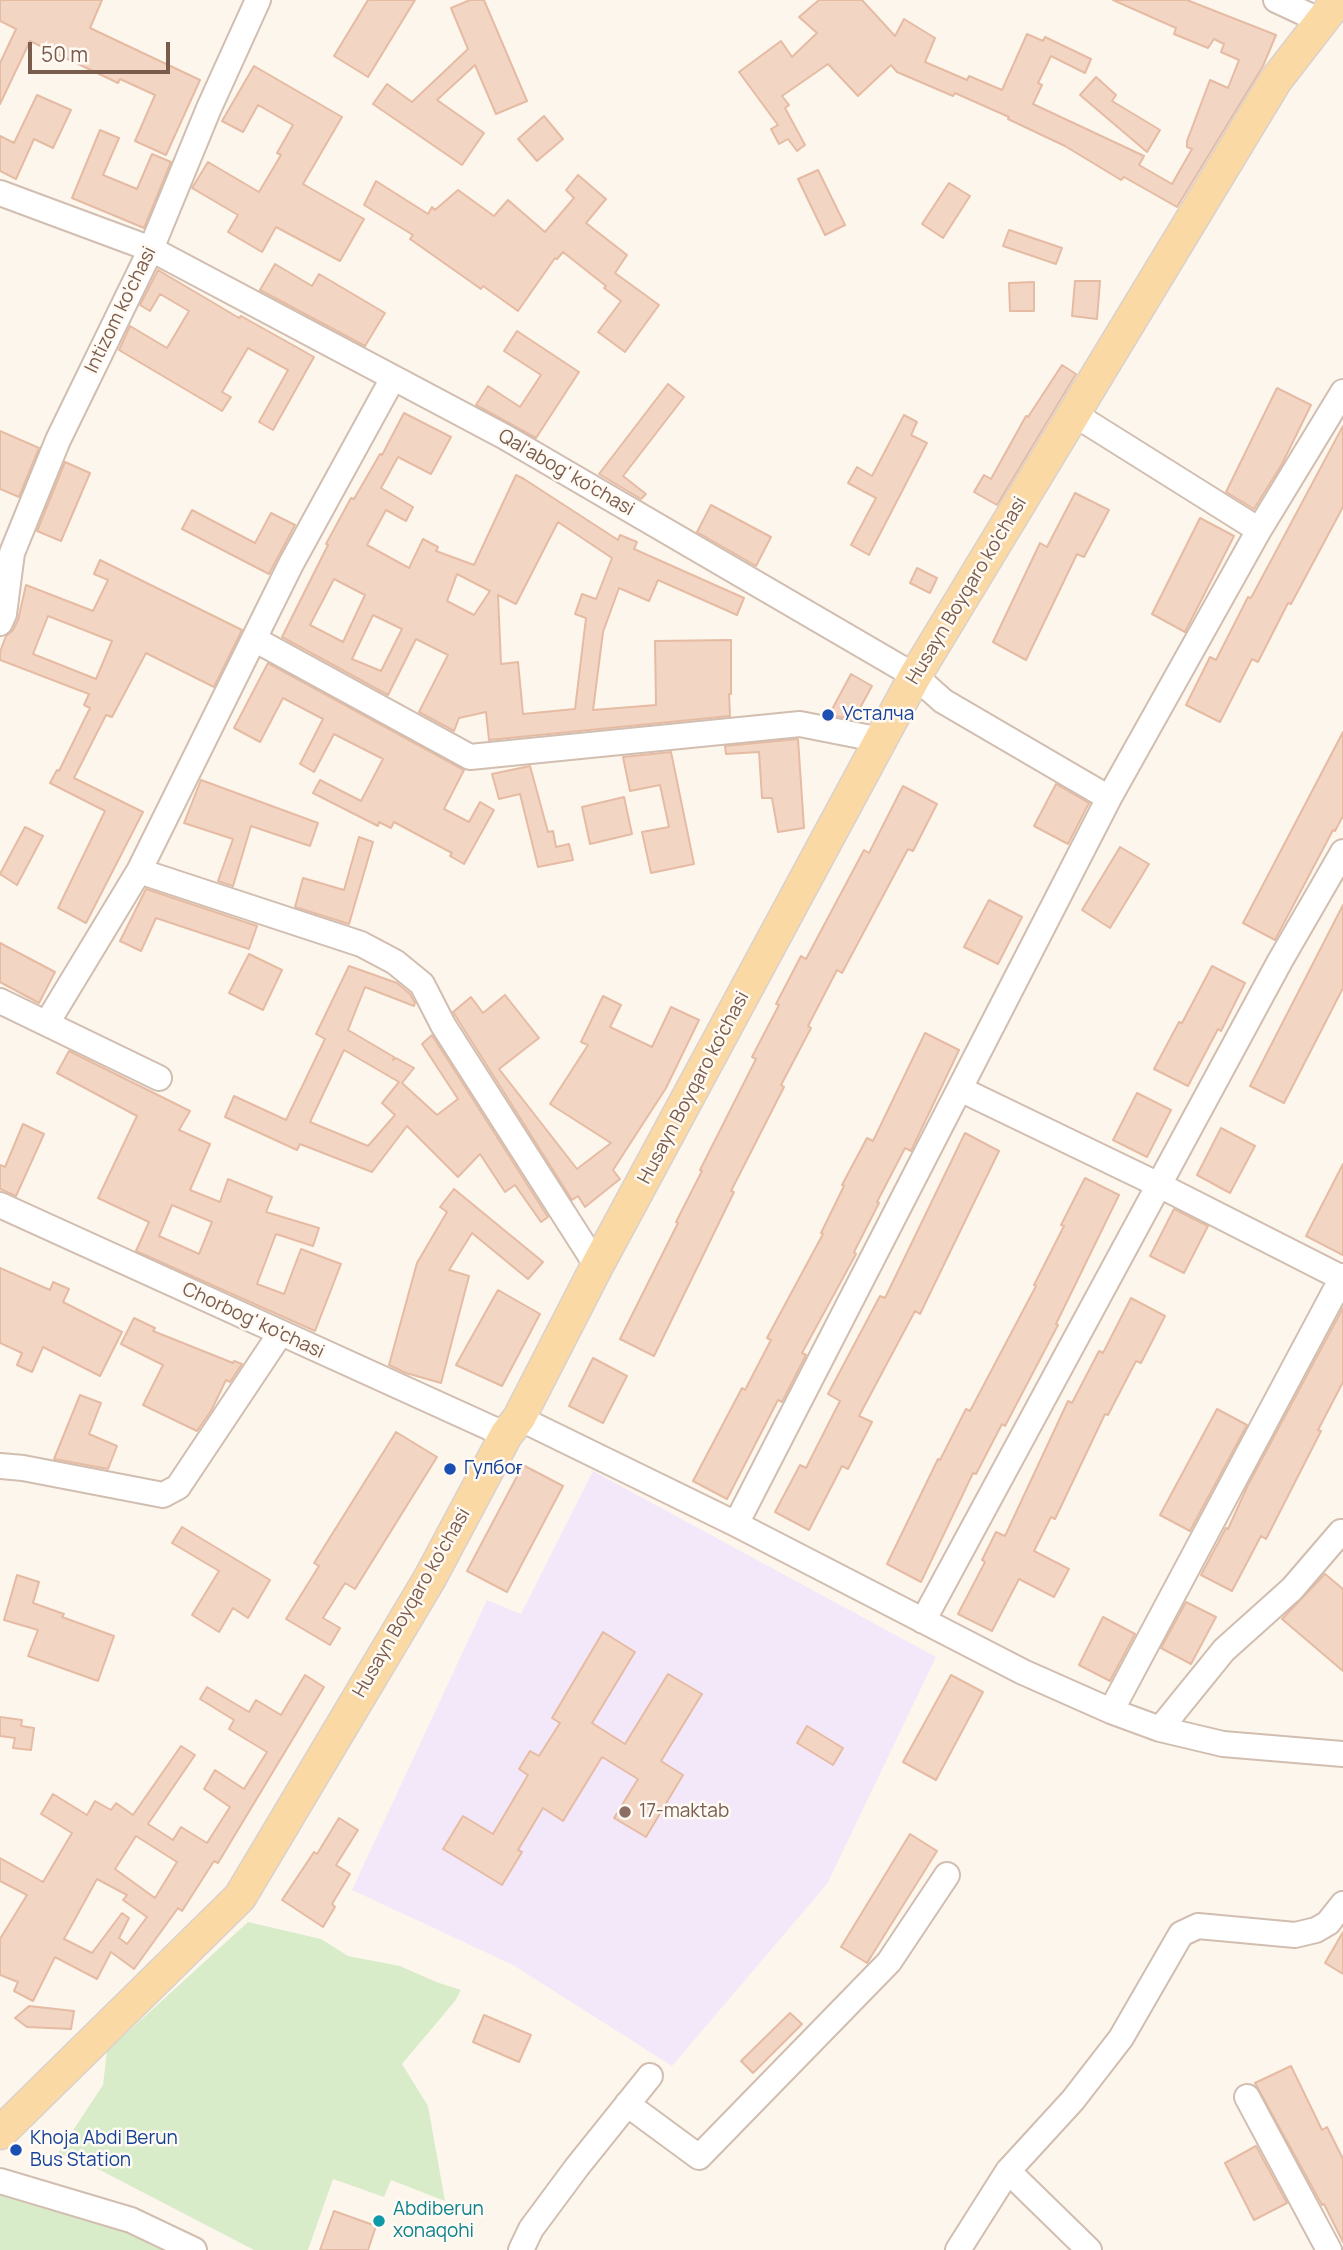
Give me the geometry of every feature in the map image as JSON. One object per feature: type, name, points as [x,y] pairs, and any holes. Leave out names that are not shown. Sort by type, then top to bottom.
[{"type":"main road","name":"Husayn Boyqaro ko'chasi","points":[[0,2133],[240,1897],[430,1578],[915,676],[1276,80],[1329,11]]},
{"type":"street","name":"Intizom ko'chasi","points":[[0,622],[12,553],[58,440],[151,249],[209,108],[258,0]]},
{"type":"street","points":[[1276,0],[1329,11]]},
{"type":"street","name":"Qal'abog' ko'chasi","points":[[0,192],[151,249],[505,437],[915,676],[943,701],[1108,797]]},
{"type":"street","points":[[47,1023],[139,871],[291,564],[393,378]]},
{"type":"street","points":[[736,1524],[1108,797],[1259,530],[1343,392]]},
{"type":"street","points":[[1074,414],[1259,530]]},
{"type":"street","points":[[254,639],[470,757],[800,724],[881,740]]},
{"type":"street","points":[[923,1621],[1280,961],[1343,852]]},
{"type":"street","points":[[139,871],[361,944],[395,962],[422,984],[443,1025],[597,1266]]},
{"type":"street","points":[[0,1001],[159,1077]]},
{"type":"street","points":[[960,1089],[1343,1277],[1111,1712]]},
{"type":"street","name":"Сhorbog' ko'chasi","points":[[0,1205],[279,1334],[513,1427],[736,1524],[1023,1672],[1111,1712],[1223,1744],[1343,1754]]},
{"type":"street","points":[[0,1466],[163,1495],[178,1487],[279,1334]]},
{"type":"street","points":[[1160,1728],[1224,1650],[1292,1589],[1341,1532]]},
{"type":"street","points":[[627,2104],[699,2157],[889,1962],[947,1875]]},
{"type":"street","points":[[958,2250],[1008,2171],[1073,2100],[1121,2038],[1181,1934],[1198,1926],[1306,1933],[1328,1923],[1343,1905]]},
{"type":"street","points":[[521,2250],[531,2228],[650,2076]]},
{"type":"street","points":[[1247,2097],[1329,2250]]},
{"type":"street","points":[[1008,2171],[1089,2250]]},
{"type":"street","points":[[0,2180],[131,2220],[194,2250]]},
{"type":"shaded area","name":"17-maktab","points":[[593,1471],[936,1657],[827,1884],[672,2066],[513,1965],[352,1890],[487,1600],[521,1614]]},
{"type":"green space","points":[[248,1922],[321,1939],[348,1956],[400,1966],[461,1990],[455,2001],[402,2064],[428,2106],[445,2201],[391,2180],[384,2197],[333,2179],[308,2250],[254,2250],[98,2169],[58,2153],[103,2085],[107,2051]]},
{"type":"green space","points":[[0,2191],[121,2226],[165,2250],[0,2250]]},
{"type":"building","points":[[0,0],[102,0],[90,28],[200,80],[166,155],[135,141],[155,95],[120,79],[118,83],[30,41],[0,104],[0,63],[16,29],[0,21]]},
{"type":"building","points":[[368,0],[415,0],[368,77],[334,56]]},
{"type":"building","points":[[470,0],[484,0],[527,101],[496,114],[475,65],[437,100],[484,133],[462,165],[373,104],[387,84],[412,102],[468,49],[451,8]]},
{"type":"building","points":[[819,0],[862,0],[895,36],[904,19],[935,38],[925,62],[967,80],[969,76],[1002,90],[1027,34],[1043,41],[1045,37],[1091,59],[1085,73],[1051,56],[1038,83],[1042,85],[1033,104],[1144,156],[1139,165],[1172,184],[1192,149],[1187,147],[1187,141],[1210,80],[1228,88],[1239,60],[1221,52],[1224,44],[1214,39],[1208,48],[1174,34],[1176,28],[1113,0],[1187,0],[1276,35],[1263,66],[1177,207],[1124,177],[1121,180],[1065,146],[1008,119],[1009,117],[955,93],[953,96],[897,72],[891,65],[858,96],[828,64],[782,96],[789,105],[785,108],[805,145],[797,151],[788,139],[779,144],[771,129],[778,125],[739,72],[781,41],[792,57],[817,33],[799,17]]},
{"type":"building","points":[[254,66],[342,117],[303,184],[364,219],[340,261],[276,227],[262,252],[228,232],[238,215],[192,188],[208,162],[259,192],[281,155],[277,153],[293,125],[258,105],[243,132],[222,121]]},
{"type":"building","points":[[1096,77],[1116,95],[1112,101],[1160,130],[1147,152],[1080,95]]},
{"type":"building","points":[[37,95],[71,110],[53,148],[34,139],[16,179],[0,171],[0,136],[14,143]]},
{"type":"building","points":[[544,116],[563,139],[537,161],[518,139]]},
{"type":"building","points":[[100,130],[119,138],[103,175],[137,189],[152,154],[171,162],[144,228],[72,198]]},
{"type":"building","points":[[818,170],[845,225],[825,235],[798,179]]},
{"type":"building","points":[[578,175],[606,199],[586,223],[627,255],[615,273],[659,305],[625,352],[598,332],[621,301],[563,252],[555,258],[518,311],[483,286],[481,289],[410,239],[413,235],[364,205],[376,181],[428,214],[432,207],[435,210],[458,190],[494,216],[508,200],[545,232],[574,198],[566,190]]},
{"type":"building","points":[[949,183],[970,196],[943,238],[922,224]]},
{"type":"building","points":[[1009,230],[1062,248],[1056,264],[1003,246]]},
{"type":"building","points":[[275,264],[312,286],[319,274],[385,313],[365,346],[260,290]]},
{"type":"building","points":[[158,270],[239,318],[241,316],[314,357],[273,430],[259,422],[288,370],[248,348],[222,392],[231,397],[222,411],[119,350],[130,326],[167,348],[189,311],[160,294],[150,311],[140,305]]},
{"type":"building","points":[[1075,281],[1100,281],[1097,319],[1072,316]]},
{"type":"building","points":[[1034,282],[1034,311],[1010,311],[1009,283]]},
{"type":"building","points":[[517,331],[579,372],[536,438],[476,405],[488,386],[520,407],[541,375],[504,351]]},
{"type":"building","points":[[1062,365],[1076,374],[997,505],[974,492],[984,475],[991,479],[1026,416],[1028,417]]},
{"type":"building","points":[[668,384],[684,397],[623,476],[646,494],[641,499],[599,474]]},
{"type":"building","points":[[1277,388],[1311,405],[1282,464],[1254,509],[1226,492]]},
{"type":"building","points":[[404,413],[451,437],[431,474],[398,457],[381,488],[413,507],[406,521],[386,510],[367,545],[409,568],[423,539],[438,547],[436,551],[474,565],[516,475],[618,540],[620,535],[637,542],[634,549],[744,598],[737,615],[658,580],[649,601],[619,588],[603,632],[593,710],[656,705],[655,641],[731,640],[730,716],[489,740],[486,712],[459,718],[454,731],[419,712],[448,655],[416,639],[388,695],[282,637],[351,498],[354,499],[380,454],[382,455]],"holes":[[[558,522],[612,558],[596,599],[582,594],[575,614],[586,618],[575,709],[523,714],[518,662],[501,664],[498,595],[516,604]],[[457,574],[490,591],[474,615],[447,601]],[[334,579],[365,595],[343,642],[310,625]],[[373,615],[402,629],[381,671],[352,659]]]},
{"type":"building","points":[[904,415],[917,422],[911,435],[927,443],[869,555],[851,545],[876,498],[848,483],[857,467],[872,476]]},
{"type":"building","points":[[1343,426],[1343,507],[1258,662],[1252,659],[1220,722],[1186,705],[1210,657],[1216,660],[1248,597],[1251,598]]},
{"type":"building","points":[[0,431],[39,448],[19,497],[0,489]]},
{"type":"building","points":[[65,462],[90,473],[61,541],[37,531]]},
{"type":"building","points":[[1075,493],[1109,510],[1084,557],[1077,554],[1026,660],[993,642],[1040,543],[1047,547]]},
{"type":"building","points":[[711,505],[771,537],[756,566],[697,532]]},
{"type":"building","points":[[192,510],[255,543],[271,513],[295,525],[269,574],[182,529]]},
{"type":"building","points":[[1200,518],[1234,536],[1185,632],[1152,614]]},
{"type":"building","points":[[100,560],[242,630],[214,687],[146,653],[112,717],[106,715],[74,778],[143,812],[86,923],[58,908],[105,811],[50,783],[57,770],[59,771],[90,708],[84,705],[89,694],[0,660],[0,652],[6,636],[18,620],[26,585],[93,611],[108,580],[94,574]],"holes":[[[48,616],[112,641],[96,679],[33,654]]]},
{"type":"building","points":[[917,568],[937,578],[930,593],[910,583]]},
{"type":"building","points":[[268,663],[464,770],[444,809],[469,822],[480,802],[494,810],[464,864],[450,856],[452,853],[394,822],[391,828],[379,822],[378,826],[313,793],[320,780],[361,801],[383,759],[334,734],[314,772],[300,764],[323,719],[283,698],[260,742],[234,728]]},
{"type":"building","points":[[851,674],[872,686],[854,719],[829,715]]},
{"type":"building","points":[[1343,732],[1343,816],[1275,940],[1243,923]]},
{"type":"building","points":[[798,739],[804,828],[778,832],[772,798],[762,798],[759,752],[726,754],[725,746]]},
{"type":"building","points":[[671,752],[694,864],[651,873],[642,832],[669,827],[660,785],[630,791],[623,757]]},
{"type":"building","points":[[530,766],[548,832],[553,831],[556,847],[569,844],[573,860],[538,867],[520,794],[499,799],[492,774]]},
{"type":"building","points":[[201,780],[318,823],[310,846],[251,826],[233,886],[218,881],[233,839],[184,823]]},
{"type":"building","points":[[1056,784],[1089,803],[1068,844],[1034,826]]},
{"type":"building","points":[[903,786],[937,804],[913,851],[908,849],[842,973],[837,970],[808,1026],[811,1028],[781,1085],[784,1087],[731,1191],[734,1192],[654,1356],[620,1339],[756,1059],[752,1057],[779,1005],[776,1004],[801,956],[806,959],[864,850],[869,853]]},
{"type":"building","points":[[624,797],[632,834],[590,844],[582,807]]},
{"type":"building","points":[[25,827],[43,836],[17,885],[0,874]]},
{"type":"building","points":[[359,837],[373,842],[349,924],[295,907],[303,878],[344,890]]},
{"type":"building","points":[[1120,847],[1149,864],[1110,928],[1082,910]]},
{"type":"building","points":[[146,889],[257,926],[249,949],[156,918],[141,951],[120,941]]},
{"type":"building","points":[[989,900],[1022,917],[998,964],[964,947]]},
{"type":"building","points":[[1343,905],[1343,988],[1284,1103],[1250,1086]]},
{"type":"building","points":[[0,943],[55,972],[39,1003],[0,982]]},
{"type":"building","points":[[249,954],[282,970],[263,1010],[229,993]]},
{"type":"building","points":[[349,966],[397,983],[410,994],[414,1006],[365,987],[348,1030],[394,1057],[393,1060],[396,1058],[414,1068],[402,1083],[437,1115],[458,1099],[422,1044],[432,1035],[548,1217],[541,1222],[515,1185],[505,1192],[480,1154],[458,1177],[407,1126],[372,1172],[300,1144],[297,1150],[225,1117],[234,1096],[286,1120],[325,1039],[316,1034]],"holes":[[[344,1050],[399,1082],[382,1103],[395,1115],[368,1146],[310,1122]]]},
{"type":"building","points":[[1212,966],[1245,983],[1221,1031],[1218,1029],[1188,1086],[1154,1069]]},
{"type":"building","points":[[505,995],[539,1038],[499,1069],[577,1169],[611,1143],[550,1104],[588,1045],[581,1042],[603,996],[621,1005],[610,1027],[652,1047],[671,1007],[699,1020],[666,1088],[613,1170],[620,1179],[585,1207],[578,1196],[572,1200],[453,1012],[471,997],[483,1013]]},
{"type":"building","points":[[925,1033],[959,1050],[911,1151],[905,1148],[877,1202],[879,1203],[854,1252],[856,1254],[802,1353],[806,1355],[782,1402],[778,1400],[727,1499],[693,1481],[742,1388],[745,1390],[771,1340],[767,1338],[823,1234],[821,1233],[844,1186],[842,1185],[867,1138],[873,1141]]},
{"type":"building","points":[[69,1051],[190,1111],[179,1130],[210,1144],[190,1190],[220,1202],[228,1179],[272,1197],[266,1212],[319,1228],[313,1246],[276,1234],[257,1284],[284,1294],[301,1249],[341,1264],[315,1331],[136,1251],[149,1222],[98,1198],[137,1116],[57,1073]],"holes":[[[172,1205],[212,1222],[199,1254],[159,1236]]]},
{"type":"building","points":[[1137,1093],[1171,1110],[1147,1157],[1113,1140]]},
{"type":"building","points":[[23,1124],[44,1134],[16,1196],[0,1189],[0,1165],[5,1167]]},
{"type":"building","points":[[1221,1128],[1255,1146],[1230,1193],[1197,1175]]},
{"type":"building","points":[[965,1133],[999,1151],[920,1314],[915,1311],[859,1416],[872,1422],[848,1469],[842,1466],[809,1530],[775,1512],[800,1465],[806,1468],[840,1401],[828,1394],[880,1296],[885,1298]]},
{"type":"building","points":[[1343,1164],[1343,1255],[1306,1236]]},
{"type":"building","points":[[1085,1178],[1119,1195],[1056,1324],[1058,1325],[1005,1426],[1002,1424],[976,1474],[973,1473],[921,1582],[887,1564],[938,1459],[940,1460],[966,1409],[970,1411],[1036,1286],[1034,1285],[1064,1226],[1061,1225]]},
{"type":"building","points":[[454,1189],[543,1262],[528,1279],[472,1233],[449,1270],[469,1276],[441,1383],[389,1365],[417,1263],[447,1212],[440,1207]]},
{"type":"building","points":[[1174,1209],[1208,1226],[1184,1273],[1150,1256]]},
{"type":"building","points":[[0,1268],[50,1290],[53,1282],[69,1289],[63,1302],[122,1332],[100,1376],[43,1347],[32,1372],[17,1365],[22,1353],[0,1343]]},
{"type":"building","points":[[498,1290],[540,1314],[502,1386],[456,1365]]},
{"type":"building","points":[[1131,1298],[1165,1316],[1141,1363],[1136,1361],[1108,1415],[1105,1414],[1055,1519],[1051,1517],[1034,1551],[1069,1569],[1054,1597],[1019,1579],[992,1631],[958,1614],[985,1562],[982,1560],[996,1532],[1005,1536],[1068,1401],[1072,1403],[1099,1351],[1103,1353]]},
{"type":"building","points":[[1343,1308],[1343,1382],[1266,1539],[1261,1536],[1232,1591],[1201,1575],[1226,1528],[1228,1529],[1248,1485]]},
{"type":"building","points":[[134,1318],[155,1328],[153,1331],[233,1363],[242,1364],[230,1382],[226,1380],[211,1411],[197,1431],[143,1405],[163,1365],[121,1344]]},
{"type":"building","points":[[593,1358],[627,1376],[603,1423],[569,1406]]},
{"type":"building","points":[[80,1395],[101,1403],[89,1434],[117,1446],[108,1469],[54,1459]]},
{"type":"building","points":[[1217,1409],[1247,1425],[1190,1531],[1160,1515]]},
{"type":"building","points":[[396,1432],[437,1457],[355,1589],[345,1583],[323,1618],[340,1628],[330,1645],[286,1619],[319,1566],[314,1563]]},
{"type":"building","points":[[523,1465],[563,1486],[507,1592],[467,1571]]},
{"type":"building","points":[[182,1527],[270,1580],[248,1618],[233,1608],[219,1632],[192,1615],[219,1571],[172,1543]]},
{"type":"building","points":[[1325,1574],[1343,1589],[1343,1671],[1282,1619]]},
{"type":"building","points":[[17,1575],[39,1582],[33,1603],[114,1636],[98,1681],[28,1656],[38,1630],[4,1620]]},
{"type":"building","points":[[1186,1602],[1216,1617],[1191,1664],[1161,1648]]},
{"type":"building","points":[[1103,1617],[1135,1634],[1110,1681],[1079,1665]]},
{"type":"building","points":[[603,1632],[635,1652],[592,1723],[625,1744],[668,1674],[702,1694],[661,1761],[683,1775],[646,1837],[614,1818],[638,1779],[602,1757],[563,1821],[543,1808],[518,1850],[522,1852],[502,1885],[443,1849],[463,1816],[493,1834],[528,1775],[519,1769],[530,1751],[539,1756],[560,1723],[552,1718]]},
{"type":"building","points":[[305,1675],[324,1687],[218,1863],[214,1861],[182,1911],[178,1908],[134,1969],[111,1952],[97,1979],[55,1957],[33,2001],[14,1991],[18,1982],[0,1975],[0,1939],[27,1895],[0,1881],[0,1858],[43,1882],[72,1833],[41,1814],[53,1794],[87,1815],[95,1801],[111,1810],[116,1803],[133,1815],[181,1746],[195,1755],[148,1824],[173,1840],[181,1827],[207,1843],[230,1807],[204,1789],[215,1770],[244,1789],[267,1752],[229,1729],[234,1720],[200,1699],[207,1687],[249,1712],[256,1700],[281,1715]],"holes":[[[136,1836],[177,1862],[155,1898],[115,1869]],[[97,1879],[127,1895],[123,1900],[147,1917],[127,1944],[119,1938],[129,1918],[122,1913],[92,1953],[64,1939]]]},
{"type":"building","points":[[951,1675],[983,1692],[936,1780],[903,1762]]},
{"type":"building","points":[[0,1717],[22,1720],[21,1726],[34,1728],[31,1750],[13,1748],[15,1738],[0,1736]]},
{"type":"building","points":[[807,1726],[843,1748],[833,1765],[797,1743]]},
{"type":"building","points":[[339,1818],[358,1830],[336,1865],[350,1874],[332,1904],[335,1907],[323,1927],[282,1900],[314,1852],[317,1854]]},
{"type":"building","points":[[910,1834],[937,1851],[867,1963],[841,1947]]},
{"type":"building","points":[[1343,1932],[1343,1974],[1325,1963]]},
{"type":"building","points":[[29,2006],[74,2011],[71,2029],[27,2027],[15,2018]]},
{"type":"building","points":[[790,2013],[802,2024],[753,2073],[741,2061]]},
{"type":"building","points":[[484,2015],[531,2035],[519,2062],[473,2042]]},
{"type":"building","points":[[1291,2066],[1322,2130],[1327,2127],[1343,2159],[1343,2242],[1255,2083]]},
{"type":"building","points":[[1256,2146],[1287,2203],[1254,2220],[1225,2163]]},
{"type":"building","points":[[334,2211],[376,2226],[368,2250],[320,2250]]},
{"type":"place","name":"Усталча","points":[[828,715]]},
{"type":"place","name":"Гулбоғ","points":[[450,1469]]},
{"type":"place","name":"17-maktab","points":[[625,1812]]},
{"type":"place","name":"Khoja Abdi Berun Bus Station","points":[[16,2150]]},
{"type":"place","name":"Abdiberun xonaqohi","points":[[379,2221]]}]
